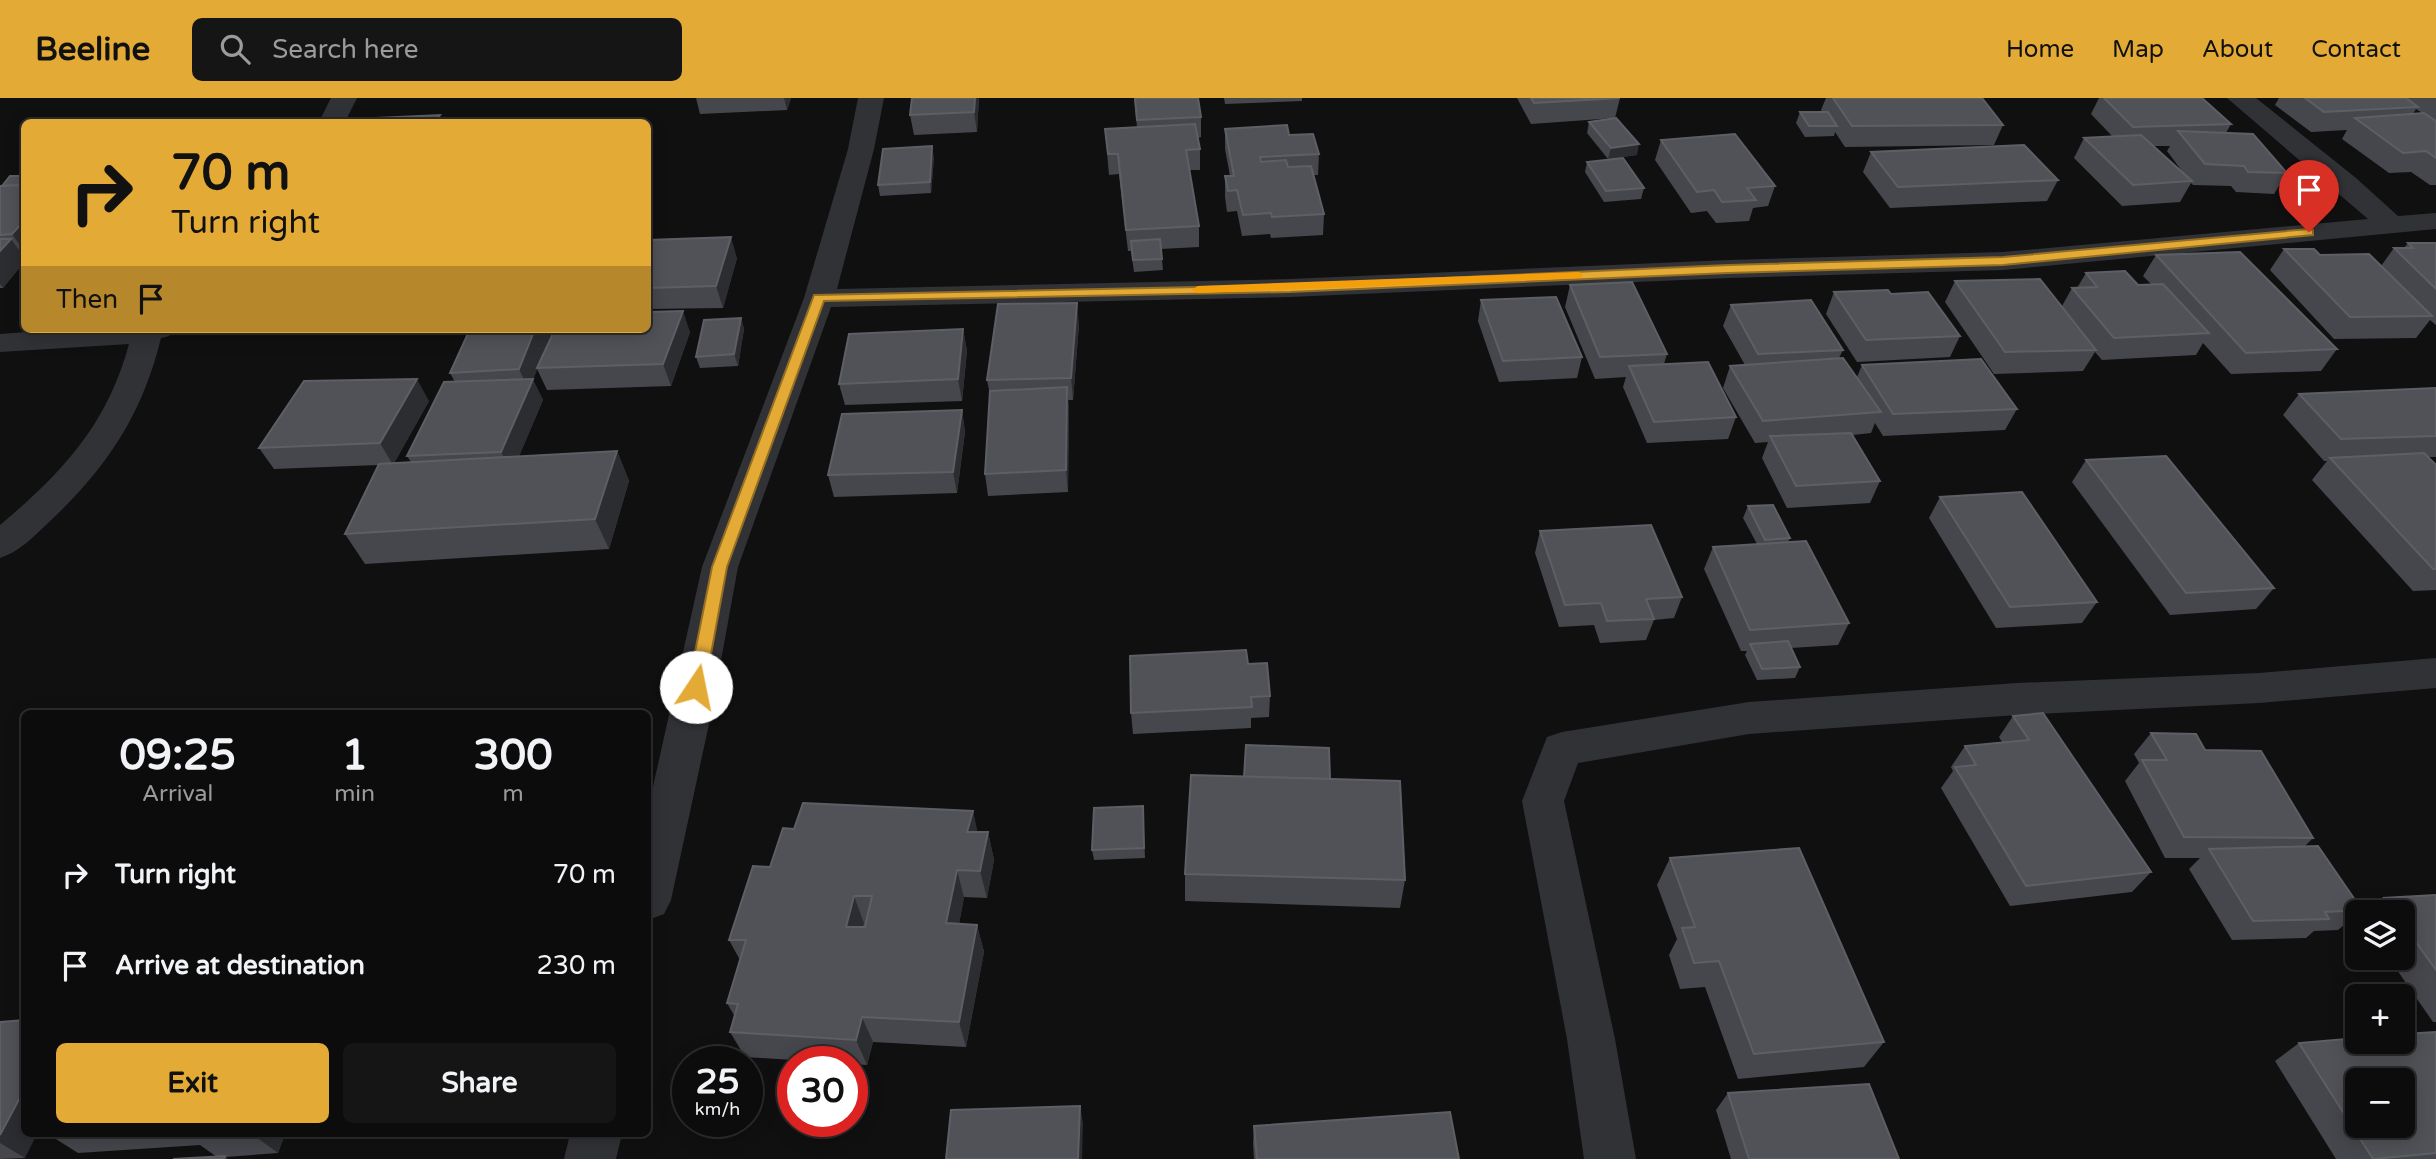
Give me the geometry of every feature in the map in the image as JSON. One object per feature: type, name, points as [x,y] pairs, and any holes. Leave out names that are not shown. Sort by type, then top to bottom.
[{"type":"street","points":[[334,119],[344,98]]},
{"type":"street","points":[[651,887],[692,710],[720,567],[819,298],[861,149],[871,98]]},
{"type":"street","points":[[2240,98],[2346,184],[2391,225]]},
{"type":"street","points":[[819,298],[1290,288],[1728,269],[2003,261],[2436,221]]},
{"type":"street","points":[[0,342],[125,333]]},
{"type":"street","points":[[0,545],[49,504],[105,441],[140,368],[152,333]]},
{"type":"street","points":[[1610,1159],[1591,1039],[1543,801],[1562,748],[1749,718],[2017,699],[2259,688],[2436,673]]},
{"type":"street","points":[[590,1159],[595,1137]]},
{"type":"building","points":[[912,98],[975,98],[974,112],[910,115]]},
{"type":"building","points":[[1135,98],[1198,98],[1201,117],[1137,120]]},
{"type":"building","points":[[1531,98],[1620,98],[1534,103]]},
{"type":"building","points":[[1833,98],[1982,98],[2003,125],[1852,126]]},
{"type":"building","points":[[2104,98],[2202,98],[2231,124],[2133,127]]},
{"type":"building","points":[[2305,98],[2406,98],[2418,107],[2324,112]]},
{"type":"building","points":[[1800,112],[1828,112],[1837,126],[1809,126]]},
{"type":"building","points":[[2424,113],[2436,121],[2436,158],[2426,151],[2403,153],[2355,118]]},
{"type":"building","points":[[440,115],[437,119],[354,119]]},
{"type":"building","points":[[1616,118],[1639,144],[1611,148],[1589,122]]},
{"type":"building","points":[[1195,124],[1200,149],[1186,150],[1199,226],[1126,230],[1118,154],[1108,154],[1105,129]]},
{"type":"building","points":[[1287,125],[1289,135],[1313,134],[1319,154],[1260,157],[1261,162],[1286,160],[1288,167],[1311,166],[1324,214],[1272,217],[1271,213],[1243,215],[1237,190],[1228,191],[1225,176],[1234,176],[1225,129]]},
{"type":"building","points":[[2178,131],[2253,134],[2287,173],[2248,172],[2244,166],[2205,164]]},
{"type":"building","points":[[1735,134],[1775,186],[1747,188],[1756,200],[1722,202],[1714,190],[1697,192],[1661,140]]},
{"type":"building","points":[[2141,135],[2192,181],[2133,185],[2084,138]]},
{"type":"building","points":[[2024,145],[2058,180],[1898,187],[1871,152]]},
{"type":"building","points":[[932,146],[930,182],[878,185],[883,149]]},
{"type":"building","points":[[1623,158],[1644,188],[1606,191],[1587,162]]},
{"type":"building","points":[[10,176],[21,176],[21,185],[2,186]]},
{"type":"building","points":[[21,185],[21,224],[12,234],[0,235],[0,186]]},
{"type":"building","points":[[731,237],[716,286],[651,288],[651,240]]},
{"type":"building","points":[[0,239],[11,239],[0,251]]},
{"type":"building","points":[[1160,239],[1162,259],[1133,260],[1131,241]]},
{"type":"building","points":[[2408,243],[2436,243],[2436,289],[2394,248],[2413,248]]},
{"type":"building","points":[[2284,249],[2314,249],[2320,255],[2369,254],[2432,316],[2350,317]]},
{"type":"building","points":[[2240,252],[2337,349],[2246,353],[2156,255]]},
{"type":"building","points":[[2125,271],[2138,285],[2163,284],[2209,333],[2114,338],[2072,288],[2097,287],[2086,273]]},
{"type":"building","points":[[2040,279],[2096,350],[2005,352],[1955,281]]},
{"type":"building","points":[[1632,282],[1667,354],[1600,357],[1570,285]]},
{"type":"building","points":[[1888,290],[1891,294],[1928,292],[1960,336],[1866,340],[1834,292]]},
{"type":"building","points":[[1556,297],[1582,357],[1503,361],[1481,300]]},
{"type":"building","points":[[1811,300],[1843,350],[1758,354],[1731,305]]},
{"type":"building","points":[[1077,303],[1071,378],[987,380],[998,304]]},
{"type":"building","points":[[683,311],[663,364],[537,368],[553,333],[651,333],[651,312]]},
{"type":"building","points":[[741,318],[734,354],[696,357],[704,320]]},
{"type":"building","points":[[963,329],[958,379],[839,384],[849,334]]},
{"type":"building","points":[[468,333],[533,333],[519,369],[450,373]]},
{"type":"building","points":[[1843,358],[1881,412],[1763,421],[1730,366]]},
{"type":"building","points":[[1981,359],[2017,409],[1893,414],[1862,365]]},
{"type":"building","points":[[1708,362],[1736,417],[1654,422],[1629,366]]},
{"type":"building","points":[[417,379],[380,443],[259,448],[304,381]]},
{"type":"building","points":[[533,379],[501,452],[407,456],[444,382]]},
{"type":"building","points":[[1067,387],[1066,470],[985,474],[990,391]]},
{"type":"building","points":[[2436,388],[2436,436],[2341,439],[2299,394]]},
{"type":"building","points":[[962,410],[953,472],[828,475],[842,414]]},
{"type":"building","points":[[1851,433],[1880,481],[1796,486],[1770,436]]},
{"type":"building","points":[[617,451],[595,519],[345,534],[379,464]]},
{"type":"building","points":[[2424,453],[2436,465],[2436,569],[2433,569],[2330,458]]},
{"type":"building","points":[[2166,456],[2274,588],[2186,593],[2086,460]]},
{"type":"building","points":[[2022,492],[2097,602],[2010,607],[1940,497]]},
{"type":"building","points":[[1773,505],[1790,538],[1765,540],[1748,506]]},
{"type":"building","points":[[1651,525],[1682,597],[1646,599],[1654,619],[1607,621],[1601,603],[1565,605],[1540,531]]},
{"type":"building","points":[[1806,541],[1849,623],[1750,630],[1713,547]]},
{"type":"building","points":[[1788,641],[1800,667],[1762,669],[1750,644]]},
{"type":"building","points":[[1246,650],[1248,664],[1267,663],[1270,696],[1251,697],[1252,707],[1131,713],[1130,656]]},
{"type":"building","points":[[2043,713],[2151,872],[2026,886],[1955,767],[1976,765],[1965,746],[2029,740],[2013,716]]},
{"type":"building","points":[[2151,733],[2196,734],[2205,750],[2261,751],[2313,838],[2184,837],[2142,760],[2167,760]]},
{"type":"building","points":[[1246,745],[1329,748],[1330,779],[1244,777]]},
{"type":"building","points":[[1191,775],[1400,781],[1405,880],[1185,874]]},
{"type":"building","points":[[803,803],[973,811],[967,832],[988,832],[980,871],[957,870],[946,923],[977,925],[959,1022],[862,1017],[856,1040],[730,1032],[738,1004],[727,1003],[746,940],[729,940],[753,866],[770,867],[783,828],[794,829]],"holes":[[[854,896],[872,896],[865,927],[846,927]]]},
{"type":"building","points":[[1143,806],[1144,848],[1092,850],[1094,808]]},
{"type":"building","points":[[2318,846],[2355,900],[2345,900],[2345,911],[2325,912],[2329,919],[2253,921],[2209,849]]},
{"type":"building","points":[[1799,848],[1884,1042],[1754,1054],[1719,961],[1694,963],[1682,928],[1695,927],[1670,858]]},
{"type":"building","points":[[2436,895],[2436,970],[2415,941],[2415,900],[2384,898]]},
{"type":"building","points":[[21,1020],[21,1096],[0,1135],[0,1022]]},
{"type":"building","points":[[2436,1032],[2436,1153],[2373,1159],[2360,1138],[2415,1138],[2415,1068],[2345,1068],[2345,1115],[2299,1043],[2345,1039],[2345,1054],[2415,1054],[2415,1033]]},
{"type":"building","points":[[1869,1084],[1899,1159],[1749,1159],[1728,1093]]},
{"type":"building","points":[[1080,1106],[1078,1159],[946,1159],[951,1110]]},
{"type":"building","points":[[1450,1112],[1459,1159],[1257,1159],[1254,1126]]},
{"type":"building","points":[[225,1156],[224,1159],[173,1159]]},
{"type":"slow traffic","points":[[1198,290],[1578,276]]},
{"type":"route","points":[[696,687],[720,567],[819,298],[942,293],[1290,288],[1728,269],[2003,261],[2309,232]]}]
